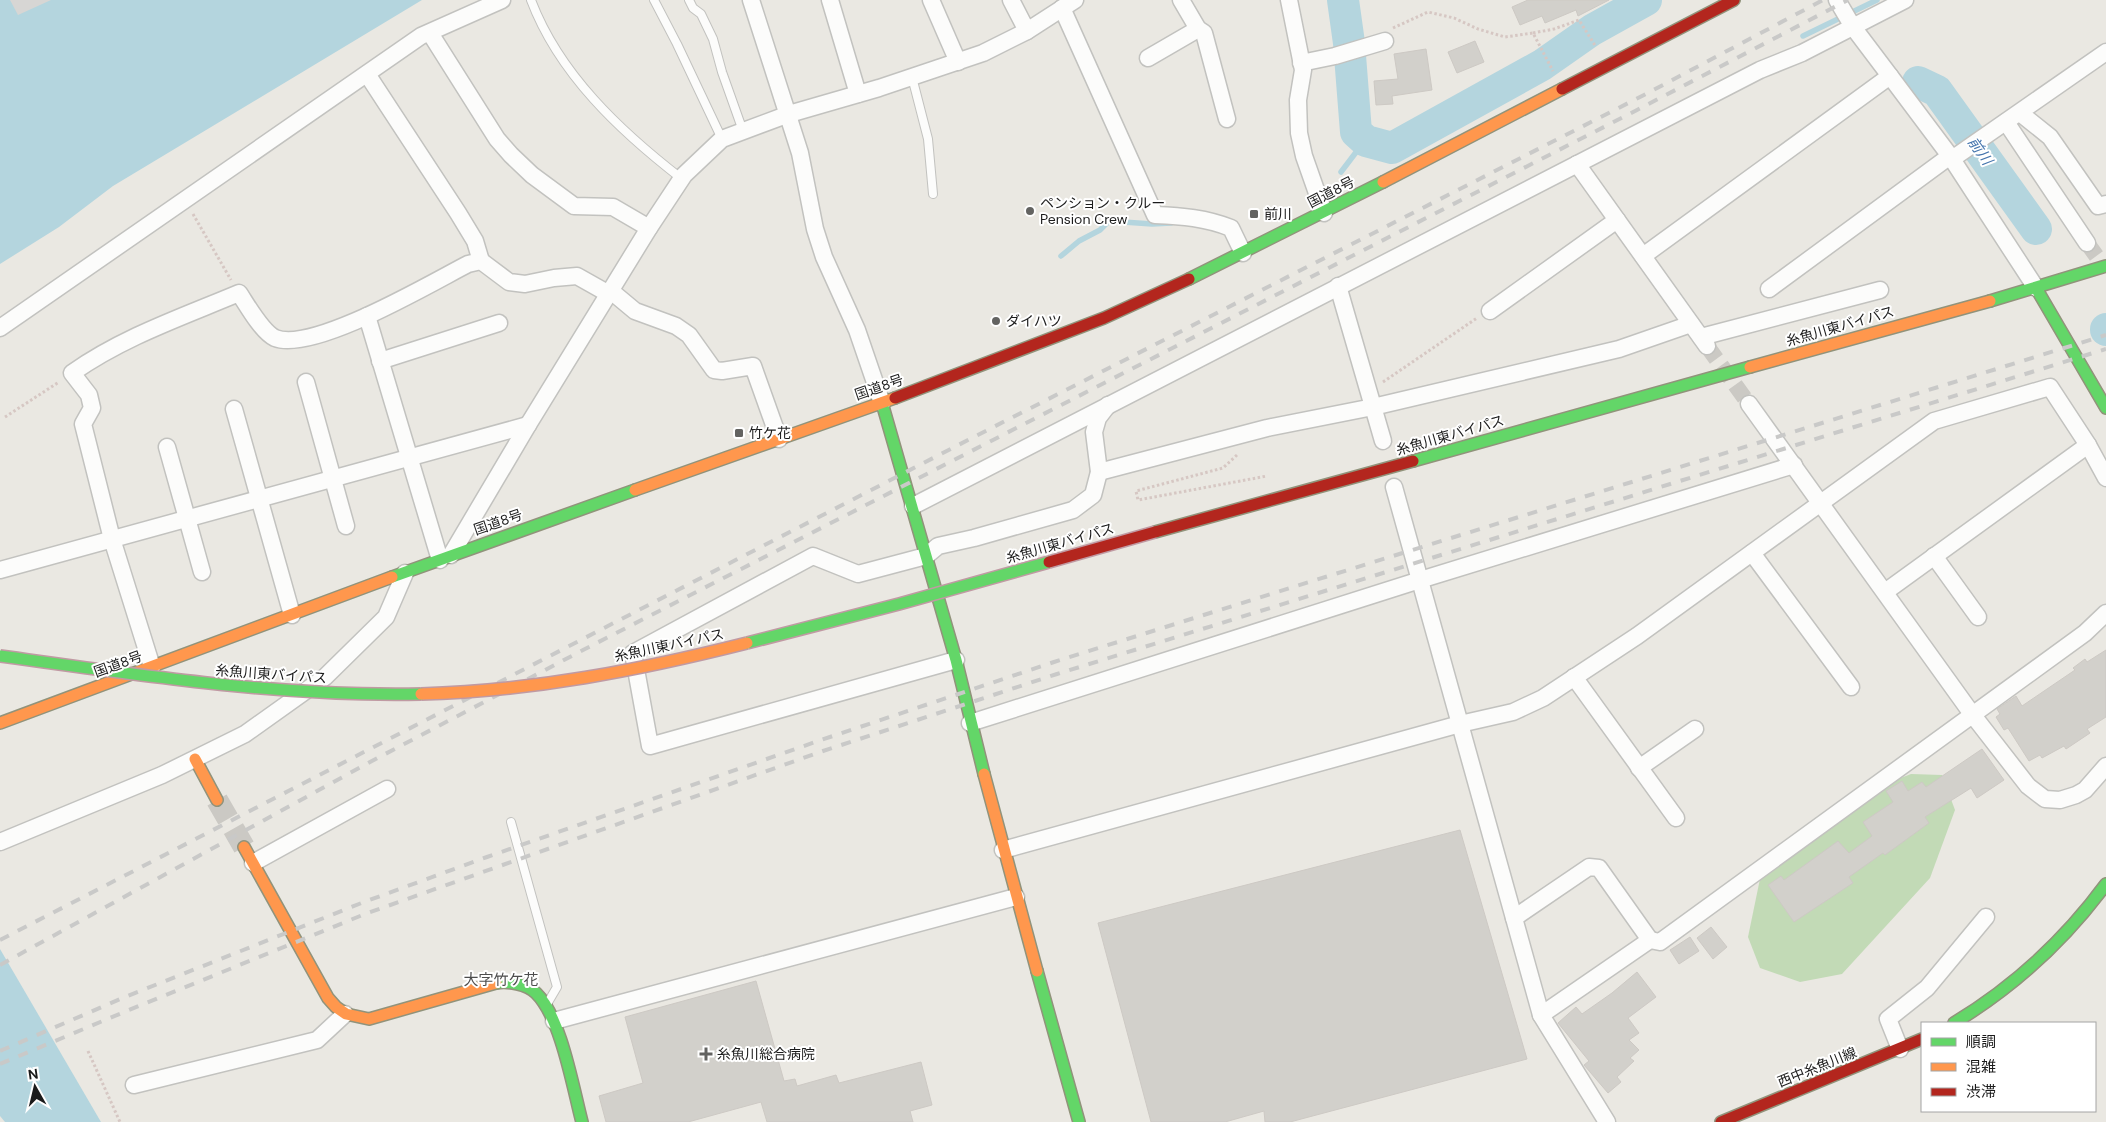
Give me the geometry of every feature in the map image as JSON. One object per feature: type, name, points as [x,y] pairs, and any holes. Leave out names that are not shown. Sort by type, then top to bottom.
[{"type":"main road","name":"国道8号","points":[[0,723],[445,557],[882,403],[1104,318],[1324,213],[1734,0]]},
{"type":"main road","name":"糸魚川東バイパス","points":[[0,656],[213,685],[277,691],[403,694],[454,693],[517,688],[617,672],[820,626],[2036,288],[2106,266]]},
{"type":"main road","points":[[2036,288],[2106,408]]},
{"type":"main road","points":[[882,403],[956,660],[970,723],[1003,850],[1079,1122]]},
{"type":"main road","points":[[195,759],[217,800]]},
{"type":"main road","points":[[244,847],[328,998],[334,1007],[345,1014],[369,1019],[499,982],[520,984],[535,992],[546,1005],[554,1021],[582,1122]]},
{"type":"main road","points":[[1956,1022],[2004,991],[2031,969],[2060,940],[2090,906],[2106,884]]},
{"type":"main road","name":"西中糸魚川線","points":[[1721,1122],[1921,1039]]},
{"type":"street","points":[[0,328],[421,36],[502,0]]},
{"type":"street","points":[[751,0],[789,114],[800,153],[815,229],[824,257],[857,330],[882,403]]},
{"type":"street","points":[[830,0],[858,94]]},
{"type":"street","points":[[931,0],[958,62]]},
{"type":"street","points":[[1011,0],[1027,31]]},
{"type":"street","points":[[1181,0],[1198,29],[1204,33],[1227,119]]},
{"type":"street","points":[[1289,0],[1303,70],[1298,100],[1299,133],[1304,156],[1324,213]]},
{"type":"street","points":[[1837,0],[1853,27],[1951,158],[2036,288]]},
{"type":"street","points":[[913,506],[1760,70],[1802,53],[1905,0]]},
{"type":"street","points":[[445,557],[650,228],[682,180],[722,139],[789,114],[858,94],[983,53],[1027,31],[1067,4],[1155,215],[1189,217],[1219,223],[1231,228],[1243,253]]},
{"type":"street","points":[[1148,58],[1198,29]]},
{"type":"street","points":[[430,32],[497,138],[511,155],[532,175],[574,206],[613,207],[650,228]]},
{"type":"street","points":[[1301,63],[1385,42]]},
{"type":"street","points":[[1769,289],[1951,158],[2020,113],[2106,52]]},
{"type":"street","points":[[366,74],[458,213],[474,241],[481,261],[509,282],[525,284],[554,278],[577,276],[610,293],[635,310],[676,326],[690,335],[714,370],[722,371],[753,366],[779,439]]},
{"type":"street","points":[[1643,256],[1890,76]]},
{"type":"street","points":[[2020,113],[2050,137],[2098,206],[2106,204]]},
{"type":"street","points":[[2006,122],[2087,243]]},
{"type":"street","points":[[1577,164],[1700,336]]},
{"type":"street","points":[[1490,310],[1617,220]]},
{"type":"street","points":[[152,667],[112,539],[83,424],[92,408],[89,395],[72,373],[94,358],[136,336],[239,293],[261,326],[274,337],[291,340],[312,336],[367,316],[468,264],[481,261]]},
{"type":"street","points":[[1338,286],[1383,441]]},
{"type":"street","points":[[1099,472],[1371,400],[1619,349],[1700,336],[1880,290]]},
{"type":"street","points":[[367,316],[408,457],[445,557]]},
{"type":"street","points":[[380,361],[499,323]]},
{"type":"street","points":[[306,382],[346,526]]},
{"type":"street","points":[[1003,850],[1460,724],[1513,712],[1543,698],[1637,636],[1934,421],[2050,387],[2088,445],[2106,478]]},
{"type":"street","points":[[1749,404],[1972,714],[2028,786],[2045,798],[2060,800],[2076,795],[2084,790],[2106,766]]},
{"type":"street","points":[[956,660],[650,746],[633,653],[813,556],[858,574],[926,556],[938,546],[974,538],[1073,510],[1093,495],[1099,472],[1094,432],[1098,418],[1108,405]]},
{"type":"street","points":[[234,409],[292,615]]},
{"type":"street","points":[[0,570],[528,425]]},
{"type":"street","points":[[1885,592],[2088,445]]},
{"type":"street","points":[[167,447],[202,572]]},
{"type":"street","points":[[970,723],[1420,580],[1794,466]]},
{"type":"street","points":[[1394,487],[1542,1015],[1607,1122]]},
{"type":"street","points":[[1752,553],[1851,688]]},
{"type":"street","points":[[1934,556],[1978,617]]},
{"type":"street","points":[[0,842],[162,775],[245,734],[325,677],[386,617],[405,573]]},
{"type":"street","points":[[1514,918],[1589,867],[1599,868],[1650,940],[1660,942],[2085,633],[2102,619],[2106,613]]},
{"type":"street","points":[[1574,677],[1676,818]]},
{"type":"street","points":[[1639,768],[1695,729]]},
{"type":"street","points":[[254,863],[387,789]]},
{"type":"street","points":[[554,1021],[1016,897]]},
{"type":"street","points":[[1900,1049],[1888,1019],[1927,988],[1986,917]]},
{"type":"street","points":[[1542,1015],[1650,940]]},
{"type":"street","points":[[134,1086],[317,1040],[345,1014]]},
{"type":"lane","points":[[531,0],[541,27],[588,93],[616,124],[682,180]]},
{"type":"lane","points":[[654,0],[722,139]]},
{"type":"lane","points":[[689,0],[693,8],[701,14],[713,38],[722,72],[743,131]]},
{"type":"lane","points":[[912,77],[928,138],[933,194]]},
{"type":"lane","points":[[511,822],[557,987],[546,1005]]},
{"type":"path","points":[[1385,42],[1392,28],[1428,12],[1454,18],[1478,29],[1505,37],[1554,29],[1579,20],[1598,50]]},
{"type":"path","points":[[1533,33],[1554,73]]},
{"type":"path","points":[[185,200],[239,293]]},
{"type":"path","points":[[1371,400],[1490,310]]},
{"type":"path","points":[[5,417],[72,373]]},
{"type":"path","points":[[1236,455],[1223,468],[1136,491],[1138,500],[1270,475]]},
{"type":"path","points":[[88,1051],[120,1122]]},
{"type":"green space","points":[[1911,774],[1942,775],[1955,810],[1930,878],[1842,974],[1800,982],[1760,968],[1748,937],[1761,874],[1815,818],[1880,786]]},
{"type":"water","points":[[0,0],[422,0],[113,186],[59,227],[0,264]]},
{"type":"water","points":[[0,949],[101,1122],[5,1122],[0,1116]]},
{"type":"pier","points":[[10,0],[51,0],[18,15]]},
{"type":"building","points":[[1528,0],[1609,0],[1578,16],[1576,10],[1545,23],[1542,16],[1520,25],[1512,7]]},
{"type":"building","points":[[1475,41],[1484,62],[1457,73],[1448,52]]},
{"type":"building","points":[[1426,49],[1432,90],[1392,96],[1393,104],[1376,105],[1374,81],[1398,79],[1394,54]]},
{"type":"building","points":[[2106,650],[2106,717],[2087,729],[2090,733],[2066,749],[2064,746],[2042,758],[2040,755],[2029,761],[2008,728],[2004,730],[1996,717],[2000,714],[1997,709],[2016,696],[2022,706],[2075,670],[2073,668],[2085,659],[2087,662]]},
{"type":"building","points":[[1982,749],[2004,780],[1977,798],[1971,788],[1925,817],[1929,823],[1885,855],[1883,853],[1849,877],[1853,883],[1794,922],[1768,885],[1781,876],[1784,880],[1838,841],[1849,853],[1872,836],[1863,822],[1893,802],[1886,791],[1902,781],[1908,791],[1922,782],[1926,787]]},
{"type":"building","points":[[1460,830],[1527,1059],[1290,1122],[1265,1122],[1264,1111],[1225,1122],[1151,1122],[1098,923]]},
{"type":"building","points":[[1711,927],[1727,947],[1713,959],[1697,938]]},
{"type":"building","points":[[1690,937],[1699,951],[1679,964],[1670,950]]},
{"type":"building","points":[[1637,972],[1656,997],[1628,1018],[1639,1033],[1629,1040],[1639,1050],[1630,1058],[1634,1061],[1617,1077],[1621,1082],[1608,1093],[1584,1065],[1589,1061],[1558,1023],[1576,1007],[1582,1014],[1612,993]]},
{"type":"building","name":"糸魚川総合病院","points":[[756,981],[784,1081],[795,1079],[797,1086],[836,1075],[839,1083],[921,1062],[932,1105],[910,1111],[913,1122],[767,1122],[761,1102],[688,1122],[606,1122],[599,1096],[643,1083],[625,1017]]},
{"type":"waterway","name":"前川","points":[[1343,0],[1349,43],[1356,132],[1366,141],[1392,148],[1542,65],[1592,30],[1646,0]]},
{"type":"waterway","points":[[1803,36],[1877,0]]},
{"type":"waterway","name":"前川","points":[[1918,82],[1937,91],[2036,229]]},
{"type":"waterway","points":[[1341,172],[1360,147],[1362,137]]},
{"type":"waterway","points":[[1061,256],[1079,241],[1100,230],[1109,221],[1152,224],[1171,223]]},
{"type":"tunnel","points":[[2087,243],[2106,269]]},
{"type":"tunnel","points":[[1707,346],[1749,404]]},
{"type":"tunnel","points":[[217,800],[244,847]]},
{"type":"railway","points":[[0,940],[968,440],[1644,95],[1823,0]]},
{"type":"railway","points":[[0,965],[370,762],[585,649],[1848,0]]},
{"type":"railway","points":[[0,1051],[125,997],[364,902],[821,740],[1054,662],[2106,335]]},
{"type":"railway","points":[[0,1064],[365,914],[823,751],[1057,674],[2106,349]]},
{"type":"traffic: fast","points":[[1189,279],[1383,182]]},
{"type":"traffic: fast","points":[[1990,301],[2106,266]]},
{"type":"traffic: fast","points":[[2036,288],[2106,408]]},
{"type":"traffic: fast","points":[[1413,461],[1750,367]]},
{"type":"traffic: fast","points":[[882,403],[956,660],[984,774]]},
{"type":"traffic: fast","points":[[392,577],[635,490]]},
{"type":"traffic: fast","points":[[747,643],[899,604],[1049,562]]},
{"type":"traffic: fast","points":[[0,656],[157,677],[262,688],[315,692],[421,694]]},
{"type":"traffic: fast","points":[[1956,1022],[1998,994],[2037,961],[2073,925],[2106,884]]},
{"type":"traffic: fast","points":[[1037,971],[1079,1122]]},
{"type":"traffic: fast","points":[[496,983],[506,982],[528,987],[545,1004],[565,1054],[582,1122]]},
{"type":"traffic: slow","points":[[1383,182],[1562,89]]},
{"type":"traffic: slow","points":[[1750,367],[1990,301]]},
{"type":"traffic: slow","points":[[635,490],[895,398]]},
{"type":"traffic: slow","points":[[0,723],[392,577]]},
{"type":"traffic: slow","points":[[421,694],[504,689],[586,678],[667,662],[747,643]]},
{"type":"traffic: slow","points":[[195,759],[217,800]]},
{"type":"traffic: slow","points":[[984,774],[1037,971]]},
{"type":"traffic: slow","points":[[244,847],[328,998],[346,1014],[369,1019],[496,983]]},
{"type":"traffic: jam","points":[[1562,89],[1734,0]]},
{"type":"traffic: jam","points":[[895,398],[1104,318],[1189,279]]},
{"type":"traffic: jam","points":[[1155,532],[1413,461]]},
{"type":"traffic: jam","points":[[1049,562],[1155,532]]},
{"type":"traffic: jam","points":[[1721,1122],[1921,1039]]},
{"type":"place","name":"ペンション・クルー Pension Crew","points":[[1030,211]]},
{"type":"place","name":"前川","points":[[1254,214]]},
{"type":"place","name":"ダイハツ","points":[[996,321]]},
{"type":"place","name":"竹ケ花","points":[[739,433]]},
{"type":"place","name":"糸魚川総合病院","points":[[706,1054]]},
{"type":"district","name":"大字竹ケ花","points":[[501,980]]}]
